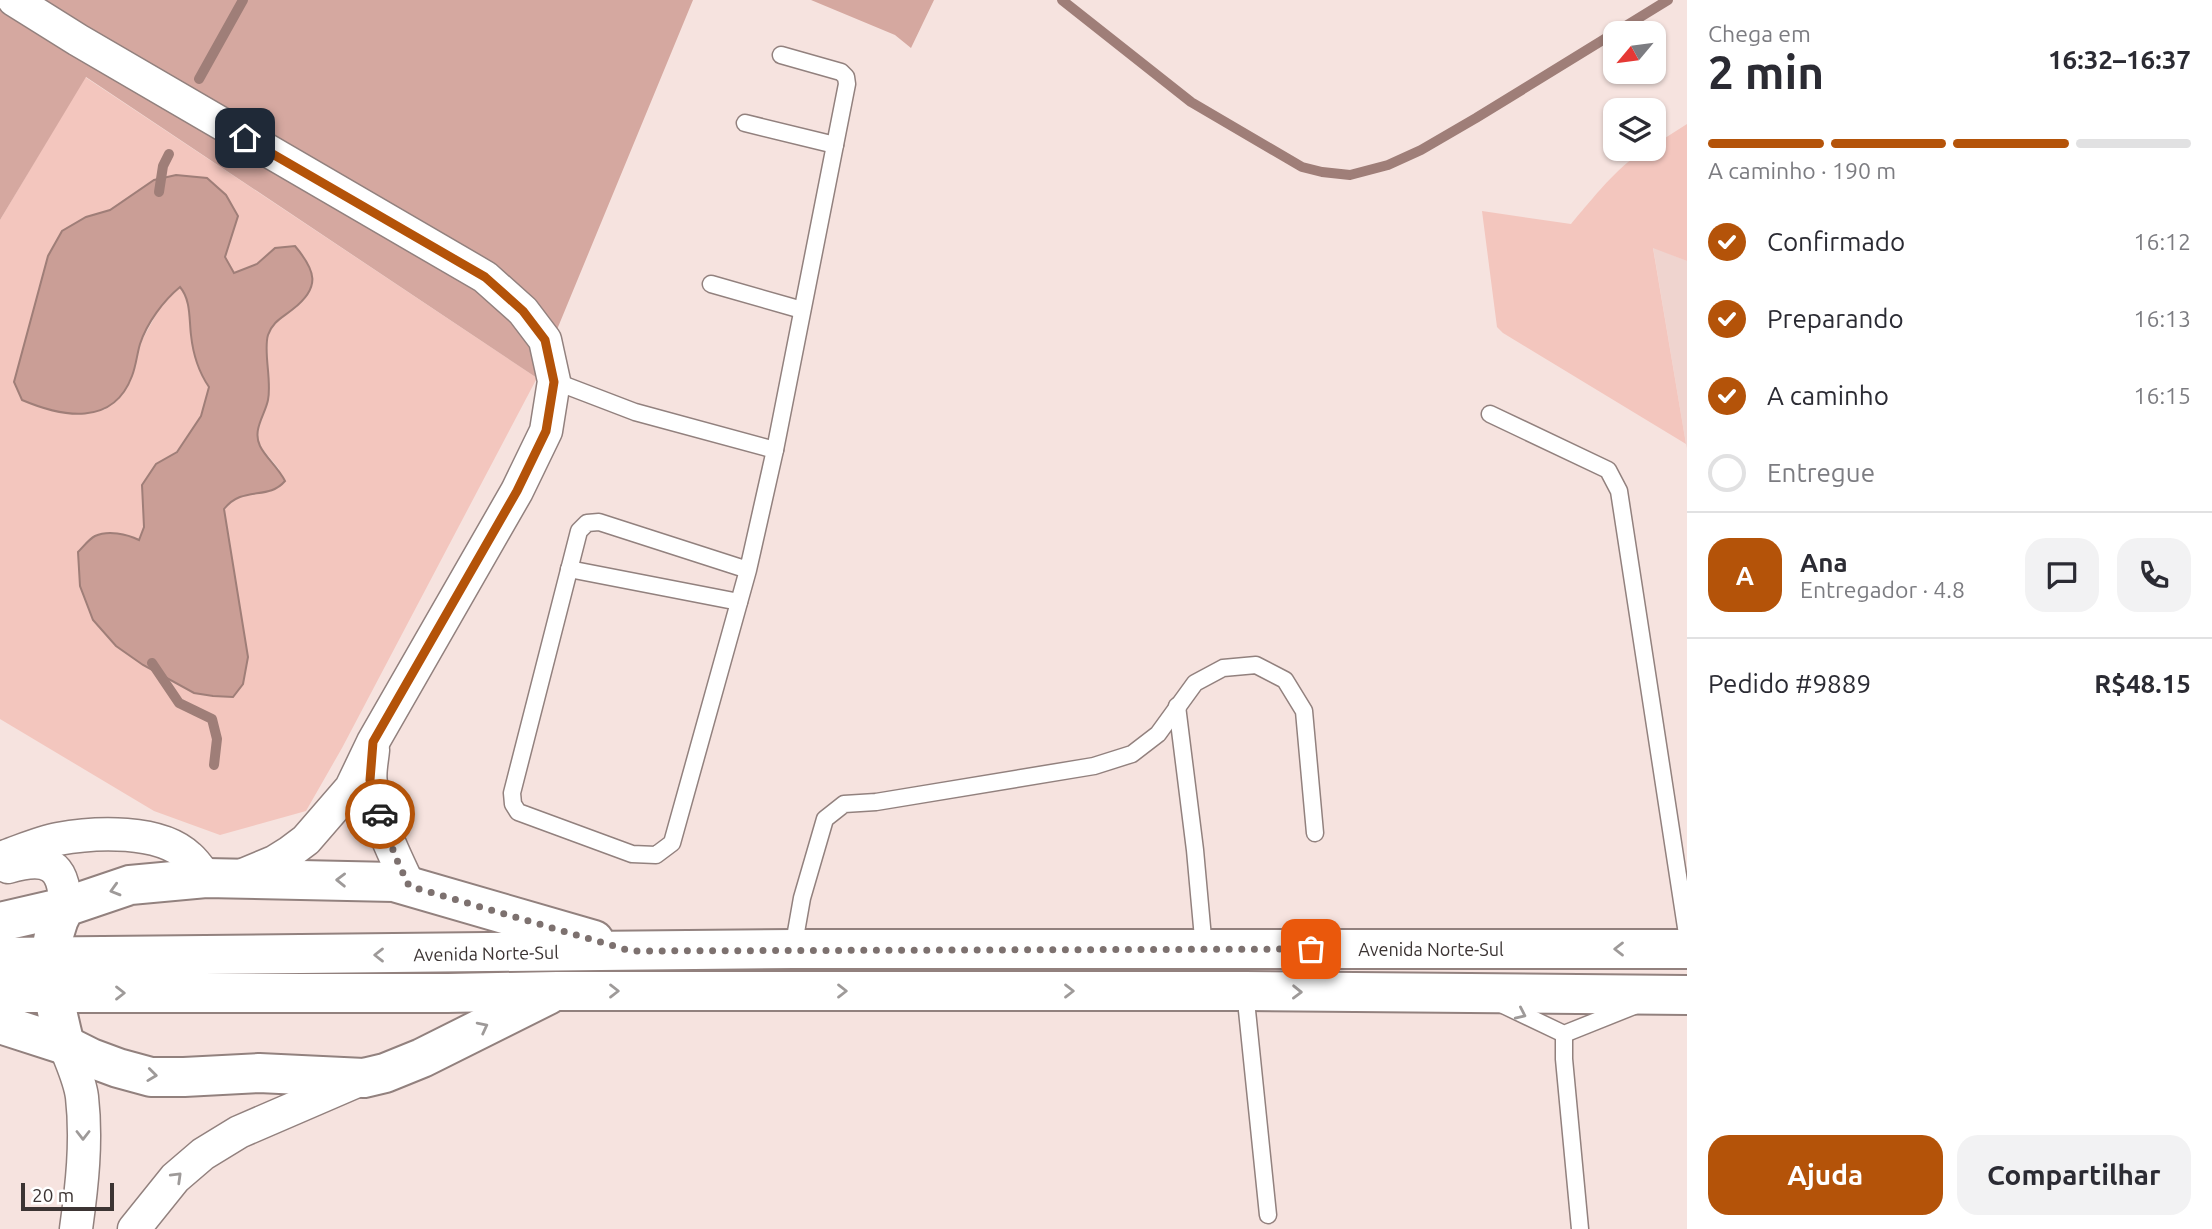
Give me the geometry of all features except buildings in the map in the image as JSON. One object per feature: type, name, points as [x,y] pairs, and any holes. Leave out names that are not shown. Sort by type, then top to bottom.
[{"type":"main road","points":[[0,922],[65,907],[130,886],[221,878],[365,880],[409,886],[631,951]]},
{"type":"main road","points":[[409,886],[425,897],[436,910],[447,934],[448,993],[441,1031],[436,1043],[422,1058]]},
{"type":"main road","points":[[65,907],[54,930],[51,975],[65,1045]]},
{"type":"main road","name":"Avenida Norte-Sul","points":[[0,993],[51,975],[447,954],[793,949],[1687,949]]},
{"type":"main road","name":"Avenida Norte-Sul","points":[[0,957],[51,975],[448,993],[1245,991],[1675,995]]},
{"type":"main road","points":[[0,1024],[65,1045],[109,1065],[151,1077],[258,1073],[364,1078],[385,1073],[422,1058],[557,991]]},
{"type":"street","points":[[0,862],[6,856],[55,839],[110,833],[173,845],[221,878],[274,862],[306,840],[351,788],[373,742],[517,491],[546,431],[554,382],[545,340],[523,311],[485,277],[14,0]]},
{"type":"street","points":[[373,742],[370,780],[376,804],[409,886]]},
{"type":"street","points":[[0,869],[28,861],[49,865],[60,877],[65,889],[65,907]]},
{"type":"street","points":[[65,1045],[82,1095],[82,1184],[76,1229]]},
{"type":"street","points":[[134,1229],[175,1178],[203,1154],[239,1132],[364,1078]]},
{"type":"lane","points":[[748,570],[599,522],[587,523],[579,531],[512,793],[513,804],[518,812],[632,854],[656,855],[672,843],[748,570],[775,450],[847,84],[846,77],[841,72],[781,55]]},
{"type":"lane","points":[[745,123],[835,145]]},
{"type":"lane","points":[[710,284],[802,310]]},
{"type":"lane","points":[[554,382],[635,412],[775,450]]},
{"type":"lane","points":[[1490,414],[1608,470],[1619,491],[1687,934]]},
{"type":"lane","points":[[569,569],[739,602]]},
{"type":"lane","points":[[793,949],[802,898],[825,819],[844,804],[876,802],[1094,766],[1132,754],[1158,734],[1195,683],[1223,668],[1256,665],[1285,680],[1304,711],[1315,833]]},
{"type":"lane","points":[[1177,706],[1204,949]]},
{"type":"lane","points":[[1245,991],[1268,1215]]},
{"type":"lane","points":[[1478,994],[1564,1034],[1675,995]]},
{"type":"lane","points":[[1564,1034],[1580,1229]]},
{"type":"shaded area","points":[[0,0],[693,0],[537,378],[86,77],[0,220]]},
{"type":"shaded area","points":[[811,0],[934,0],[911,48],[895,35]]},
{"type":"shaded area","points":[[85,77],[537,378],[342,748],[306,811],[220,835],[154,811],[0,719],[0,220]],"holes":[[[110,210],[238,215],[225,257],[234,273],[257,264],[275,248],[291,310],[277,319],[267,337],[268,400],[257,432],[260,446],[279,469],[280,487],[242,496],[223,509],[248,657],[194,693],[143,665],[116,646],[138,540],[144,527],[142,485],[156,464],[176,452],[201,416],[209,387],[195,356],[183,292],[180,287],[164,300],[141,342],[132,376],[122,395],[104,410],[14,382],[48,256],[62,231],[86,217]]]},
{"type":"shaded area","points":[[1687,124],[1687,261],[1653,248],[1686,444],[1497,327],[1482,211],[1571,224],[1629,161],[1666,161],[1666,137]]},
{"type":"shaded area","points":[[176,175],[207,178],[226,195],[238,216],[225,257],[234,273],[257,264],[275,248],[295,246],[307,263],[312,279],[308,293],[302,301],[270,330],[266,349],[269,392],[257,434],[263,450],[285,481],[271,490],[239,497],[224,509],[248,657],[243,684],[233,697],[194,693],[143,665],[116,646],[93,620],[80,586],[78,552],[91,539],[100,534],[111,533],[139,540],[144,527],[142,485],[156,464],[177,452],[201,416],[209,387],[195,356],[184,292],[180,287],[151,320],[140,344],[132,376],[112,404],[85,414],[53,411],[22,400],[14,382],[48,256],[62,231],[86,217],[110,210],[154,180]]},
{"type":"shaded area","points":[[1653,247],[1687,261],[1687,448],[1686,444]]},
{"type":"waterway","points":[[199,79],[243,0]]},
{"type":"waterway","points":[[1062,0],[1191,102],[1302,167],[1350,175],[1388,165],[1421,150],[1668,0]]},
{"type":"waterway","points":[[159,192],[163,166],[169,154]]},
{"type":"waterway","points":[[152,663],[179,703],[212,719],[217,739],[214,765]]},
{"type":"way so far","points":[[380,814],[409,886],[631,951],[1311,949]]},
{"type":"route","points":[[245,138],[485,277],[523,311],[545,340],[554,382],[546,431],[517,491],[373,742],[370,780],[380,814]]}]
